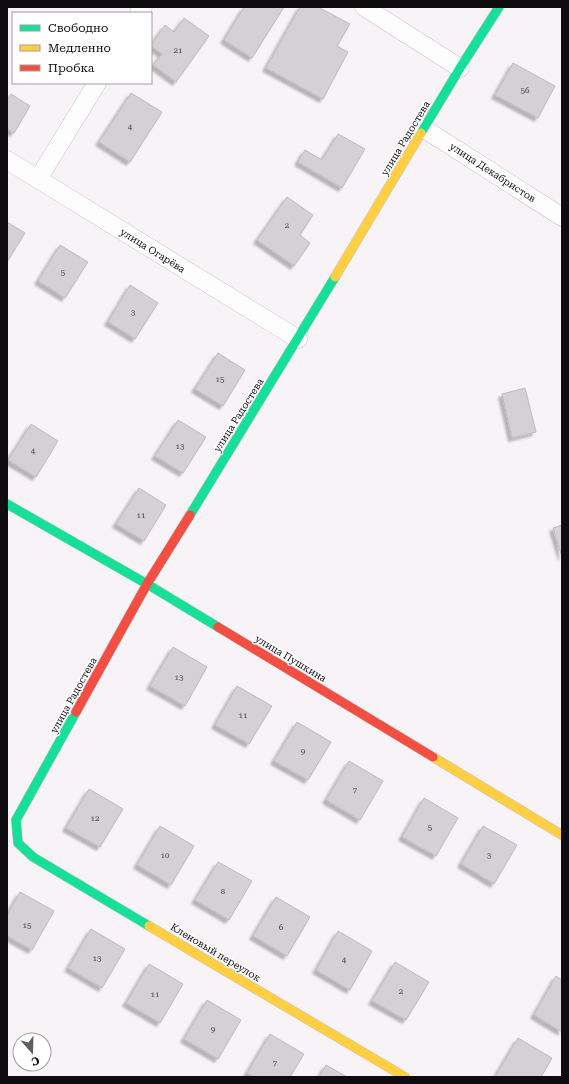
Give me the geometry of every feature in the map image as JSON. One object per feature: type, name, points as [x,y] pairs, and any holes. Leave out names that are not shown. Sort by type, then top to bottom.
[{"type":"street","points":[[364,7],[460,68]]},
{"type":"street","name":"улица Радостева","points":[[18,843],[16,820],[148,584],[298,339],[423,128],[499,7]]},
{"type":"street","points":[[38,179],[95,84]]},
{"type":"street","name":"улица Декабристов","points":[[423,128],[562,217]]},
{"type":"street","name":"улица Огарёва","points":[[7,160],[298,339]]},
{"type":"street","name":"улица Пушкина","points":[[7,504],[148,584],[562,835]]},
{"type":"street","name":"Кленовый переулок","points":[[18,843],[32,857],[405,1077]]},
{"type":"building","points":[[244,7],[284,7],[252,58],[224,40]]},
{"type":"building","points":[[300,7],[318,7],[350,24],[337,46],[348,52],[323,99],[266,68]]},
{"type":"building","points":[[184,18],[209,36],[176,82],[153,65],[162,54],[152,47],[152,44],[165,25],[174,32]]},
{"type":"building","points":[[513,63],[555,86],[538,118],[495,95]]},
{"type":"building","points":[[131,93],[162,112],[130,162],[99,142]]},
{"type":"building","points":[[11,94],[30,106],[14,133],[7,129],[7,100]]},
{"type":"building","points":[[338,134],[365,149],[342,188],[298,162],[305,150],[322,160]]},
{"type":"building","points":[[287,197],[313,215],[300,235],[310,243],[294,266],[257,240]]},
{"type":"building","points":[[7,222],[25,233],[7,262]]},
{"type":"building","points":[[60,245],[88,262],[65,298],[38,281]]},
{"type":"building","points":[[130,285],[158,303],[135,339],[108,322]]},
{"type":"building","points":[[218,353],[245,370],[223,406],[195,389]]},
{"type":"building","points":[[525,388],[536,432],[512,438],[502,394]]},
{"type":"building","points":[[178,420],[206,437],[183,473],[155,456]]},
{"type":"building","points":[[31,424],[58,441],[36,477],[8,460]]},
{"type":"building","points":[[139,488],[166,505],[144,541],[116,524]]},
{"type":"building","points":[[562,525],[562,557],[553,528]]},
{"type":"building","points":[[173,647],[207,667],[185,706],[150,686]]},
{"type":"building","points":[[237,686],[272,706],[249,744],[215,725]]},
{"type":"building","points":[[297,722],[331,742],[308,780],[274,761]]},
{"type":"building","points":[[349,761],[383,781],[360,820],[326,800]]},
{"type":"building","points":[[89,789],[123,809],[100,847],[66,828]]},
{"type":"building","points":[[424,798],[458,818],[436,856],[402,837]]},
{"type":"building","points":[[160,826],[194,846],[171,885],[137,865]]},
{"type":"building","points":[[483,826],[517,845],[494,884],[461,864]]},
{"type":"building","points":[[218,862],[252,881],[229,920],[195,900]]},
{"type":"building","points":[[20,892],[54,911],[32,950],[7,936],[7,915]]},
{"type":"building","points":[[276,897],[310,917],[287,956],[253,936]]},
{"type":"building","points":[[91,929],[125,949],[102,988],[68,968]]},
{"type":"building","points":[[338,931],[372,951],[350,990],[316,970]]},
{"type":"building","points":[[395,962],[429,982],[406,1020],[372,1001]]},
{"type":"building","points":[[149,964],[183,984],[160,1023],[126,1003]]},
{"type":"building","points":[[556,976],[562,980],[562,1032],[534,1015]]},
{"type":"building","points":[[207,1000],[241,1020],[218,1059],[184,1039]]},
{"type":"building","points":[[270,1034],[304,1054],[290,1077],[255,1077],[247,1073]]},
{"type":"building","points":[[518,1038],[552,1058],[541,1077],[495,1077]]},
{"type":"building","points":[[326,1065],[347,1077],[319,1077]]},
{"type":"traffic: fast","points":[[421,133],[499,7]]},
{"type":"traffic: fast","points":[[190,515],[335,277]]},
{"type":"traffic: fast","points":[[7,504],[147,584],[218,627]]},
{"type":"traffic: fast","points":[[76,712],[16,820],[18,843],[33,857],[149,926]]},
{"type":"traffic: slow","points":[[335,277],[421,133]]},
{"type":"traffic: slow","points":[[433,757],[562,835]]},
{"type":"traffic: slow","points":[[149,926],[405,1077]]},
{"type":"traffic: jam","points":[[76,712],[147,584],[190,515]]},
{"type":"traffic: jam","points":[[218,627],[433,757]]}]
